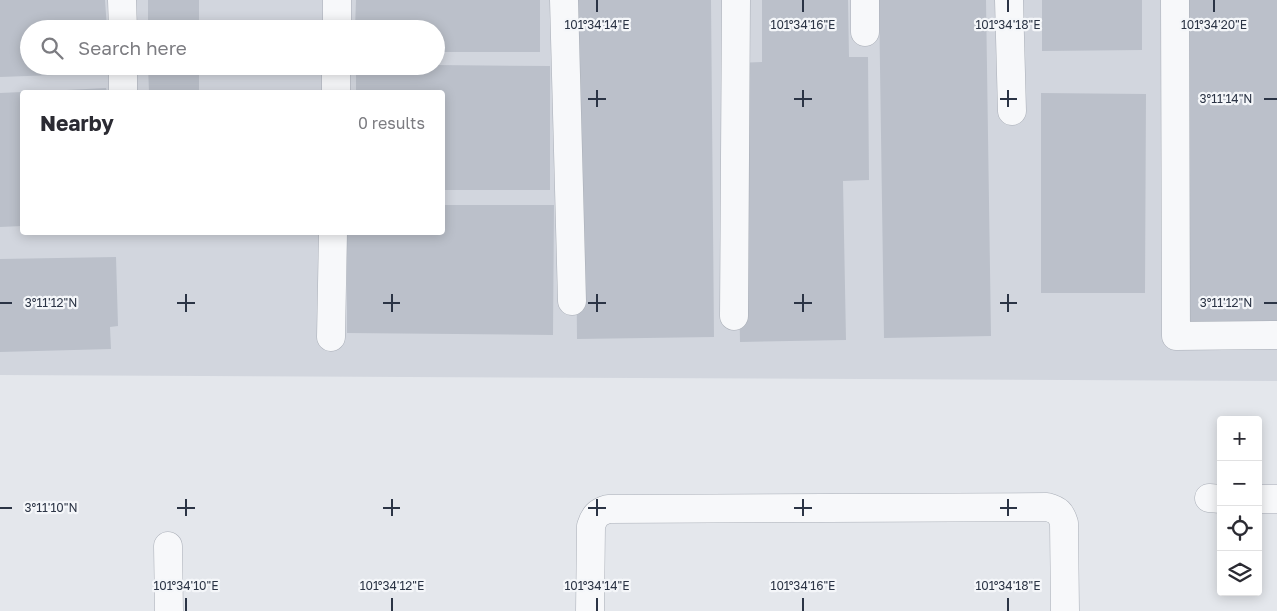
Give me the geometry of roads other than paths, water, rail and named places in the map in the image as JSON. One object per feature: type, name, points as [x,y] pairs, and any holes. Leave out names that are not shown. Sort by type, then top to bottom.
[{"type":"lane","points":[[122,0],[123,20]]},
{"type":"lane","points":[[337,0],[337,20]]},
{"type":"lane","points":[[564,0],[572,302]]},
{"type":"lane","points":[[734,316],[736,0]]},
{"type":"lane","points":[[864,32],[865,0]]},
{"type":"lane","points":[[1009,0],[1012,111]]},
{"type":"lane","points":[[1175,0],[1176,336],[1277,335]]},
{"type":"lane","points":[[123,75],[123,90]]},
{"type":"lane","points":[[336,75],[336,90]]},
{"type":"lane","points":[[331,337],[333,235]]},
{"type":"lane","points":[[1262,499],[1277,499]]},
{"type":"lane","points":[[590,611],[592,526],[594,518],[600,512],[608,510],[1037,507],[1056,509],[1062,515],[1064,523],[1065,611]]},
{"type":"lane","points":[[168,546],[169,611]]}]
